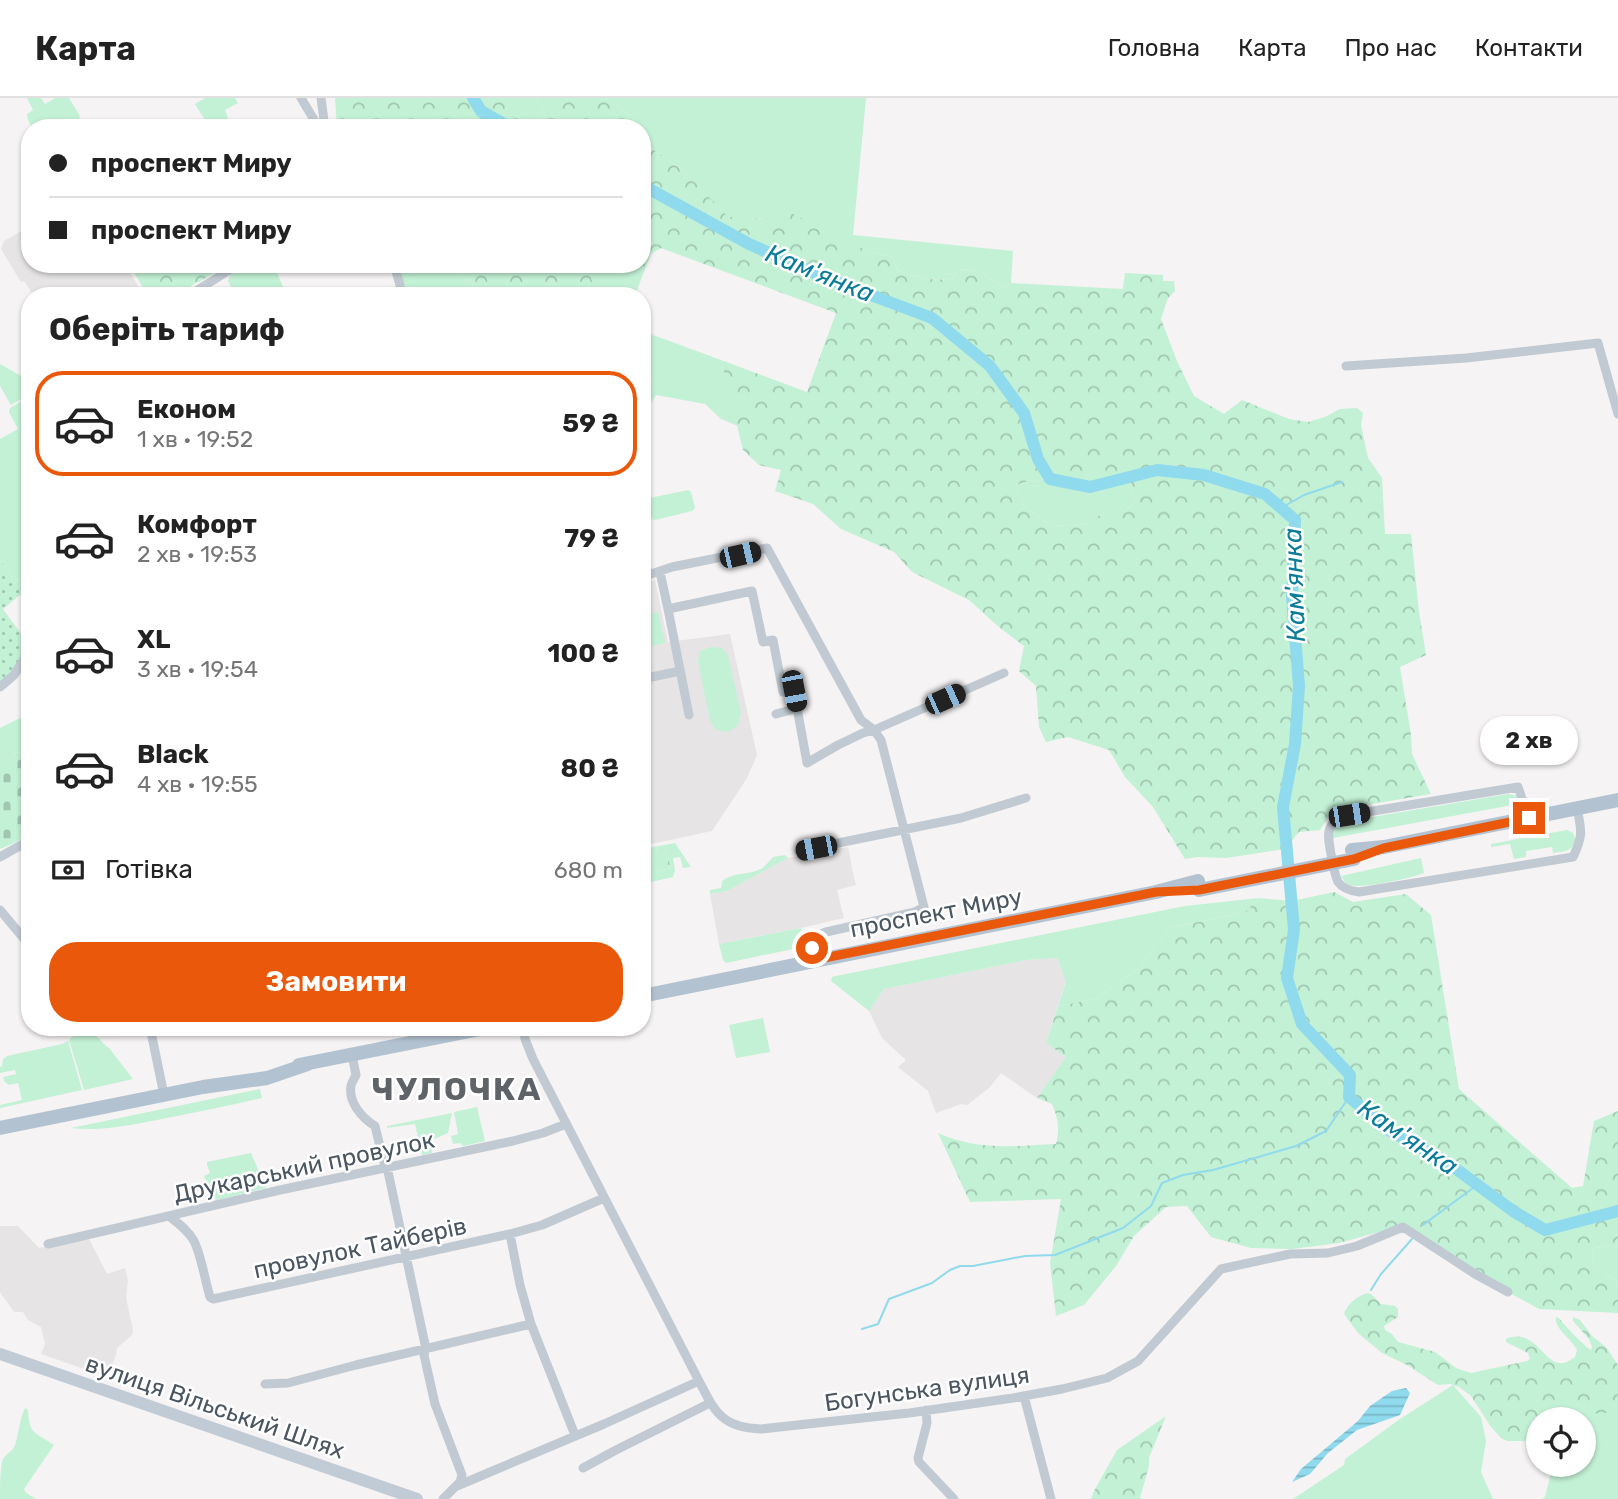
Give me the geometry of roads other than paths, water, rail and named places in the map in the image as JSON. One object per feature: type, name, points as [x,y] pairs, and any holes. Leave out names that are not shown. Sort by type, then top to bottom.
[{"type":"main road","name":"проспект Миру","points":[[651,994],[1618,800]]},
{"type":"main road","points":[[0,1128],[203,1087],[278,1076],[308,1064],[446,1036]]},
{"type":"street","points":[[301,98],[314,119]]},
{"type":"street","points":[[321,98],[323,119]]},
{"type":"street","points":[[202,287],[225,273]]},
{"type":"street","points":[[1346,366],[1465,358],[1598,343],[1618,414]]},
{"type":"street","points":[[651,574],[671,567],[767,548],[861,720],[874,730],[881,740],[924,907],[915,912],[809,938],[814,960]]},
{"type":"street","points":[[660,572],[690,715]]},
{"type":"street","points":[[668,609],[752,591],[763,642],[773,640],[783,692],[794,691],[807,763],[851,739],[1004,673]]},
{"type":"street","points":[[0,687],[14,675],[21,664]]},
{"type":"street","points":[[651,677],[680,671]]},
{"type":"street","points":[[776,714],[798,708]]},
{"type":"street","points":[[1529,818],[1518,787],[1349,815],[1335,821],[1328,832],[1328,840],[1341,887],[1359,891],[1573,858],[1581,839],[1577,808]]},
{"type":"street","points":[[799,851],[961,818],[1026,798]]},
{"type":"street","points":[[0,857],[21,845]]},
{"type":"street","points":[[0,910],[21,935]]},
{"type":"street","points":[[152,1036],[164,1095]]},
{"type":"street","name":"Богунська вулиця","points":[[524,1036],[533,1059],[710,1403],[724,1420],[749,1429],[926,1410],[1024,1396],[1108,1378],[1138,1361],[1221,1269],[1290,1254],[1328,1253],[1357,1246],[1403,1227],[1508,1292]]},
{"type":"street","points":[[352,1055],[356,1075],[350,1087],[354,1104],[364,1118],[375,1126],[387,1167],[435,1404],[462,1475],[460,1482],[443,1499]]},
{"type":"street","name":"Друкарський провулок","points":[[48,1244],[513,1141],[566,1124]]},
{"type":"street","name":"провулок Тайберів","points":[[169,1216],[188,1232],[195,1243],[213,1299],[510,1234],[542,1225],[604,1198]]},
{"type":"street","points":[[510,1234],[531,1324],[575,1436]]},
{"type":"street","points":[[265,1384],[288,1383],[531,1324]]},
{"type":"street","name":"вулиця Вільський Шлях","points":[[0,1354],[416,1499]]},
{"type":"street","points":[[456,1486],[699,1381]]},
{"type":"street","points":[[1024,1396],[1051,1499]]},
{"type":"street","points":[[583,1468],[710,1403]]},
{"type":"street","points":[[926,1410],[927,1423],[919,1462],[954,1499]]},
{"type":"water","points":[[1406,1388],[1410,1393],[1400,1415],[1357,1430],[1328,1453],[1310,1474],[1292,1482],[1301,1469],[1358,1421],[1370,1406],[1392,1391]]},
{"type":"waterway","name":"Кам'янка","points":[[473,98],[481,111],[495,119]]},
{"type":"waterway","name":"Кам'янка","points":[[651,190],[749,244],[828,279],[932,318],[990,366],[1024,413],[1038,459],[1050,479],[1090,487],[1157,470],[1204,475],[1265,494],[1295,520],[1292,597],[1299,686],[1295,744],[1283,807],[1294,930],[1287,978],[1302,1024],[1350,1075],[1349,1097],[1387,1129],[1448,1163],[1513,1211],[1545,1230],[1618,1211]]},
{"type":"waterway","points":[[1281,508],[1304,495],[1342,482]]},
{"type":"waterway","points":[[862,1329],[878,1324],[889,1299],[932,1283],[950,1270],[1025,1256],[1055,1255],[1123,1228],[1151,1206],[1162,1183],[1183,1175],[1213,1170],[1296,1146],[1326,1131],[1349,1097]]},
{"type":"waterway","points":[[1423,1225],[1477,1185]]},
{"type":"waterway","points":[[1371,1290],[1381,1274],[1412,1239]]},
{"type":"district","name":"ЧУЛОЧКА","points":[[457,1089]]}]
